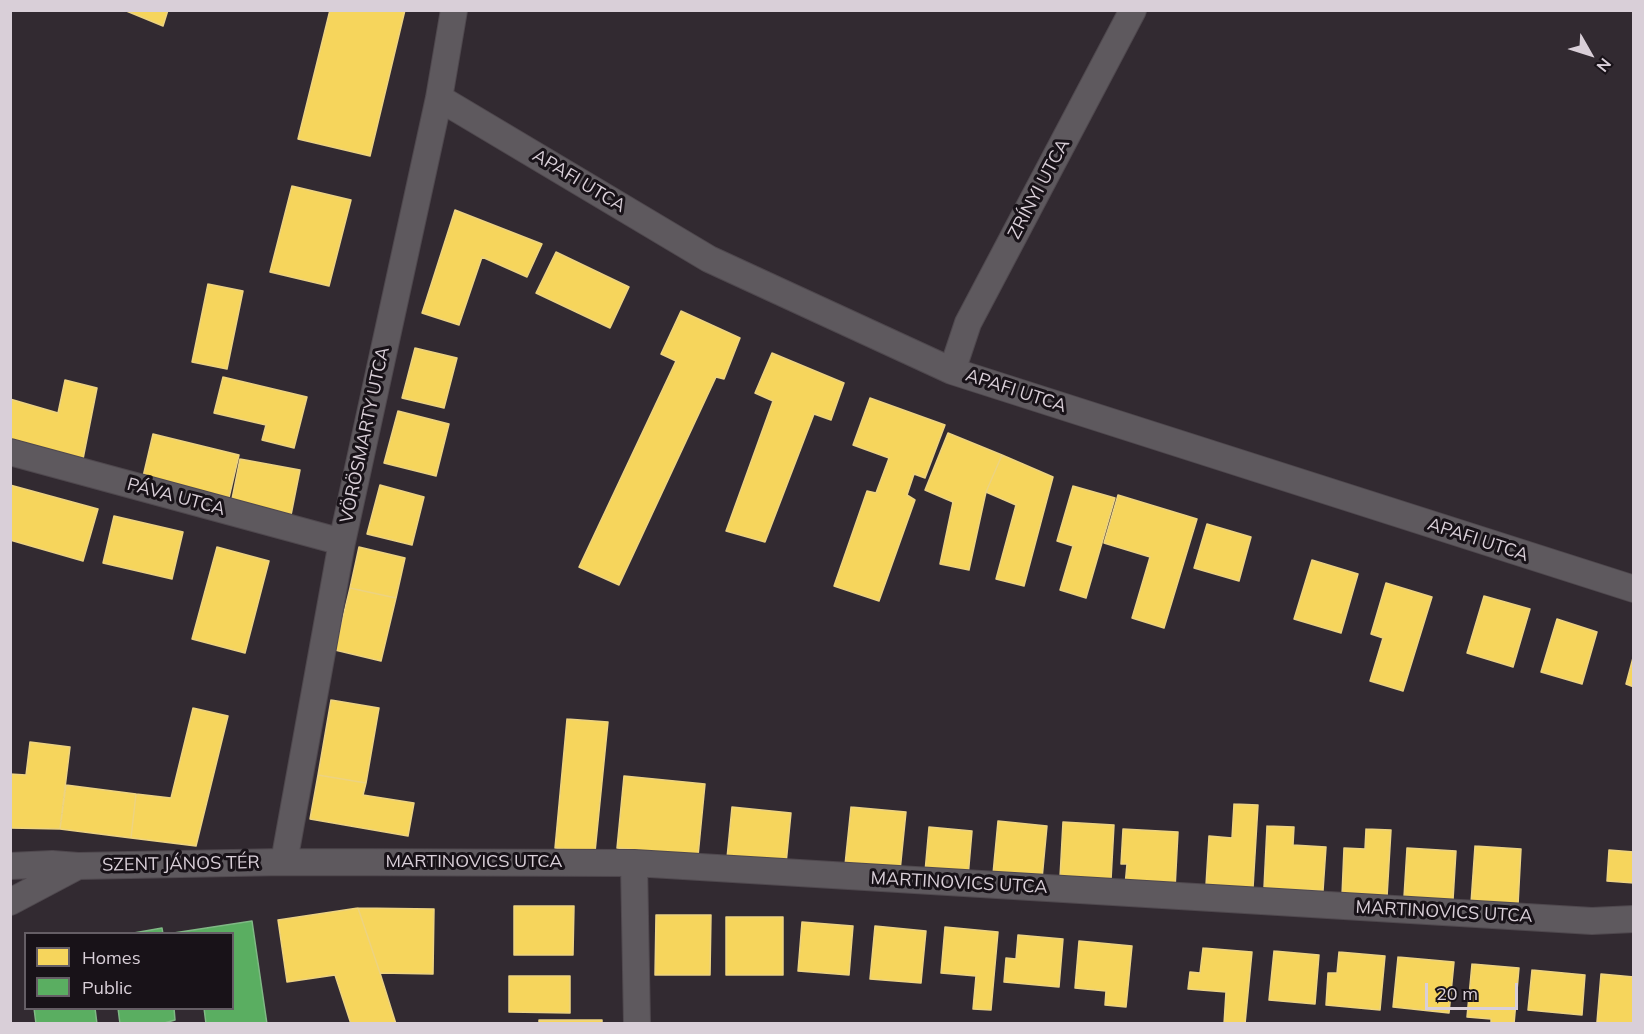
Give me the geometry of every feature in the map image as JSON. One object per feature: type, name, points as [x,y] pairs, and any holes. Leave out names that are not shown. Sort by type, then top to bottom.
[{"type":"street","name":"VÖRÖSMARTY UTCA","points":[[284,862],[342,542],[439,98],[454,10]]},
{"type":"street","name":"ZRÍNYI UTCA","points":[[952,371],[968,323],[1133,10]]},
{"type":"street","name":"APAFI UTCA","points":[[439,98],[709,259],[952,371],[1634,589]]},
{"type":"street","name":"PÁVA UTCA","points":[[10,452],[342,542]]},
{"type":"street","name":"MARTINOVICS UTCA","points":[[284,862],[634,863],[1592,921],[1634,919]]},
{"type":"street","name":"SZENT JÁNOS TÉR","points":[[10,866],[284,862]]},
{"type":"street","points":[[634,863],[637,1023]]},
{"type":"street","points":[[10,902],[78,866]]},
{"type":"building: Homes","points":[[124,10],[168,10],[163,26]]},
{"type":"building: Homes","points":[[330,10],[405,10],[370,156],[298,139]]},
{"type":"building: Homes","points":[[292,186],[351,200],[329,286],[270,272]]},
{"type":"building: Homes","points":[[455,210],[542,244],[527,277],[482,257],[459,325],[422,313]]},
{"type":"building: Homes","points":[[556,252],[629,287],[610,328],[536,293]]},
{"type":"building: Homes","points":[[208,284],[243,291],[227,369],[192,362]]},
{"type":"building: Homes","points":[[681,311],[740,338],[724,379],[716,377],[619,585],[579,567],[676,361],[661,354]]},
{"type":"building: Homes","points":[[415,348],[457,358],[444,408],[402,398]]},
{"type":"building: Homes","points":[[772,353],[844,383],[831,420],[814,414],[765,542],[726,531],[773,401],[755,393]]},
{"type":"building: Homes","points":[[223,377],[307,397],[294,448],[262,440],[266,425],[214,413]]},
{"type":"building: Homes","points":[[65,380],[97,388],[82,464],[10,445],[10,399],[58,413]]},
{"type":"building: Homes","points":[[870,398],[945,425],[925,478],[914,474],[907,495],[915,500],[879,601],[834,586],[867,491],[876,493],[889,458],[853,445]]},
{"type":"building: Homes","points":[[398,411],[449,424],[436,476],[384,463]]},
{"type":"building: Homes","points":[[948,433],[1002,455],[986,492],[969,570],[940,564],[953,502],[925,490]]},
{"type":"building: Homes","points":[[153,434],[239,455],[228,502],[142,481]]},
{"type":"building: Homes","points":[[1002,455],[1053,477],[1024,586],[996,579],[1016,505],[986,492]]},
{"type":"building: Homes","points":[[240,459],[300,470],[291,515],[231,504]]},
{"type":"building: Homes","points":[[10,485],[98,509],[83,561],[10,540]]},
{"type":"building: Homes","points":[[380,485],[424,497],[412,545],[367,534]]},
{"type":"building: Homes","points":[[1073,486],[1115,498],[1086,598],[1060,590],[1073,546],[1057,541]]},
{"type":"building: Homes","points":[[1118,495],[1197,519],[1164,628],[1132,618],[1150,557],[1104,543]]},
{"type":"building: Homes","points":[[114,516],[183,532],[172,579],[103,563]]},
{"type":"building: Homes","points":[[1207,524],[1251,537],[1239,581],[1194,568]]},
{"type":"building: Homes","points":[[217,547],[269,561],[245,653],[192,639]]},
{"type":"building: Homes","points":[[359,547],[405,558],[396,598],[350,588]]},
{"type":"building: Homes","points":[[1312,560],[1358,574],[1341,633],[1294,619]]},
{"type":"building: Homes","points":[[1386,583],[1432,597],[1403,691],[1370,681],[1383,638],[1371,634]]},
{"type":"building: Homes","points":[[350,588],[396,598],[381,661],[335,650]]},
{"type":"building: Homes","points":[[1484,596],[1530,609],[1513,667],[1467,653]]},
{"type":"building: Homes","points":[[1557,619],[1597,632],[1582,684],[1541,672]]},
{"type":"building: Homes","points":[[1634,654],[1634,687],[1626,684]]},
{"type":"building: Homes","points":[[331,700],[379,708],[366,783],[318,775]]},
{"type":"building: Homes","points":[[193,708],[228,716],[196,846],[131,838],[136,794],[171,798]]},
{"type":"building: Homes","points":[[567,719],[608,722],[595,852],[555,848]]},
{"type":"building: Homes","points":[[30,742],[70,747],[60,829],[10,828],[10,774],[26,775]]},
{"type":"building: Homes","points":[[318,775],[366,783],[363,795],[414,803],[408,836],[310,819]]},
{"type":"building: Homes","points":[[624,776],[705,784],[698,856],[617,848]]},
{"type":"building: Homes","points":[[66,785],[136,794],[131,838],[60,829]]},
{"type":"building: Homes","points":[[1234,804],[1258,805],[1253,888],[1206,885],[1209,836],[1232,838]]},
{"type":"building: Homes","points":[[732,807],[791,813],[786,864],[727,858]]},
{"type":"building: Homes","points":[[851,807],[906,812],[900,871],[845,865]]},
{"type":"building: Homes","points":[[998,821],[1047,826],[1042,879],[993,874]]},
{"type":"building: Homes","points":[[1063,822],[1114,825],[1111,880],[1060,877]]},
{"type":"building: Homes","points":[[1267,826],[1294,827],[1293,845],[1326,847],[1323,891],[1264,888]]},
{"type":"building: Homes","points":[[929,827],[972,831],[968,877],[925,872]]},
{"type":"building: Homes","points":[[1123,829],[1178,832],[1175,889],[1125,886],[1127,864],[1121,864]]},
{"type":"building: Homes","points":[[1366,829],[1391,830],[1387,897],[1342,895],[1344,848],[1365,849]]},
{"type":"building: Homes","points":[[1475,846],[1521,849],[1518,905],[1471,903]]},
{"type":"building: Homes","points":[[1407,848],[1456,851],[1453,900],[1404,897]]},
{"type":"building: Homes","points":[[1609,850],[1634,852],[1634,883],[1607,881]]},
{"type":"building: Homes","points":[[514,906],[574,906],[573,955],[514,955]]},
{"type":"building: Homes","points":[[358,908],[396,1024],[351,1024],[335,975],[287,982],[278,920]]},
{"type":"building: Homes","points":[[358,908],[434,909],[433,974],[380,973]]},
{"type":"building: Homes","points":[[656,915],[711,915],[710,975],[655,975]]},
{"type":"building: Homes","points":[[726,917],[783,917],[783,975],[726,975]]},
{"type":"building: Homes","points":[[802,922],[853,926],[849,975],[798,971]]},
{"type":"building: Homes","points":[[875,926],[926,931],[921,983],[870,979]]},
{"type":"building: Homes","points":[[945,927],[998,932],[991,1010],[973,1009],[976,976],[941,973]]},
{"type":"building: Homes","points":[[1018,935],[1063,939],[1059,987],[1004,982],[1006,958],[1016,959]]},
{"type":"building: Homes","points":[[1079,941],[1132,946],[1126,1007],[1105,1005],[1106,991],[1075,988]]},
{"type":"building: Homes","points":[[1203,948],[1252,952],[1245,1024],[1224,1024],[1226,992],[1188,989],[1190,972],[1200,973]]},
{"type":"building: Homes","points":[[1274,951],[1319,955],[1315,1004],[1269,1000]]},
{"type":"building: Homes","points":[[1339,952],[1385,956],[1380,1010],[1326,1005],[1328,973],[1337,973]]},
{"type":"building: Homes","points":[[1398,957],[1454,962],[1449,1013],[1393,1007]]},
{"type":"building: Homes","points":[[1472,964],[1519,968],[1514,1024],[1491,1024],[1491,1019],[1467,1017]]},
{"type":"building: Homes","points":[[1532,970],[1585,975],[1582,1015],[1528,1010]]},
{"type":"building: Homes","points":[[1601,974],[1634,977],[1634,1024],[1597,1022]]},
{"type":"building: Homes","points":[[509,976],[570,976],[570,1013],[509,1012]]},
{"type":"building: Homes","points":[[539,1020],[602,1020],[602,1024],[539,1024]]},
{"type":"building: Public","points":[[252,921],[267,1024],[206,1024],[204,1010],[234,1010],[234,932],[180,932]]},
{"type":"building: Public","points":[[162,928],[163,932],[139,932]]},
{"type":"building: Public","points":[[34,1010],[95,1010],[97,1024],[36,1024]]},
{"type":"building: Public","points":[[118,1010],[174,1010],[175,1020],[161,1024],[120,1024]]}]
